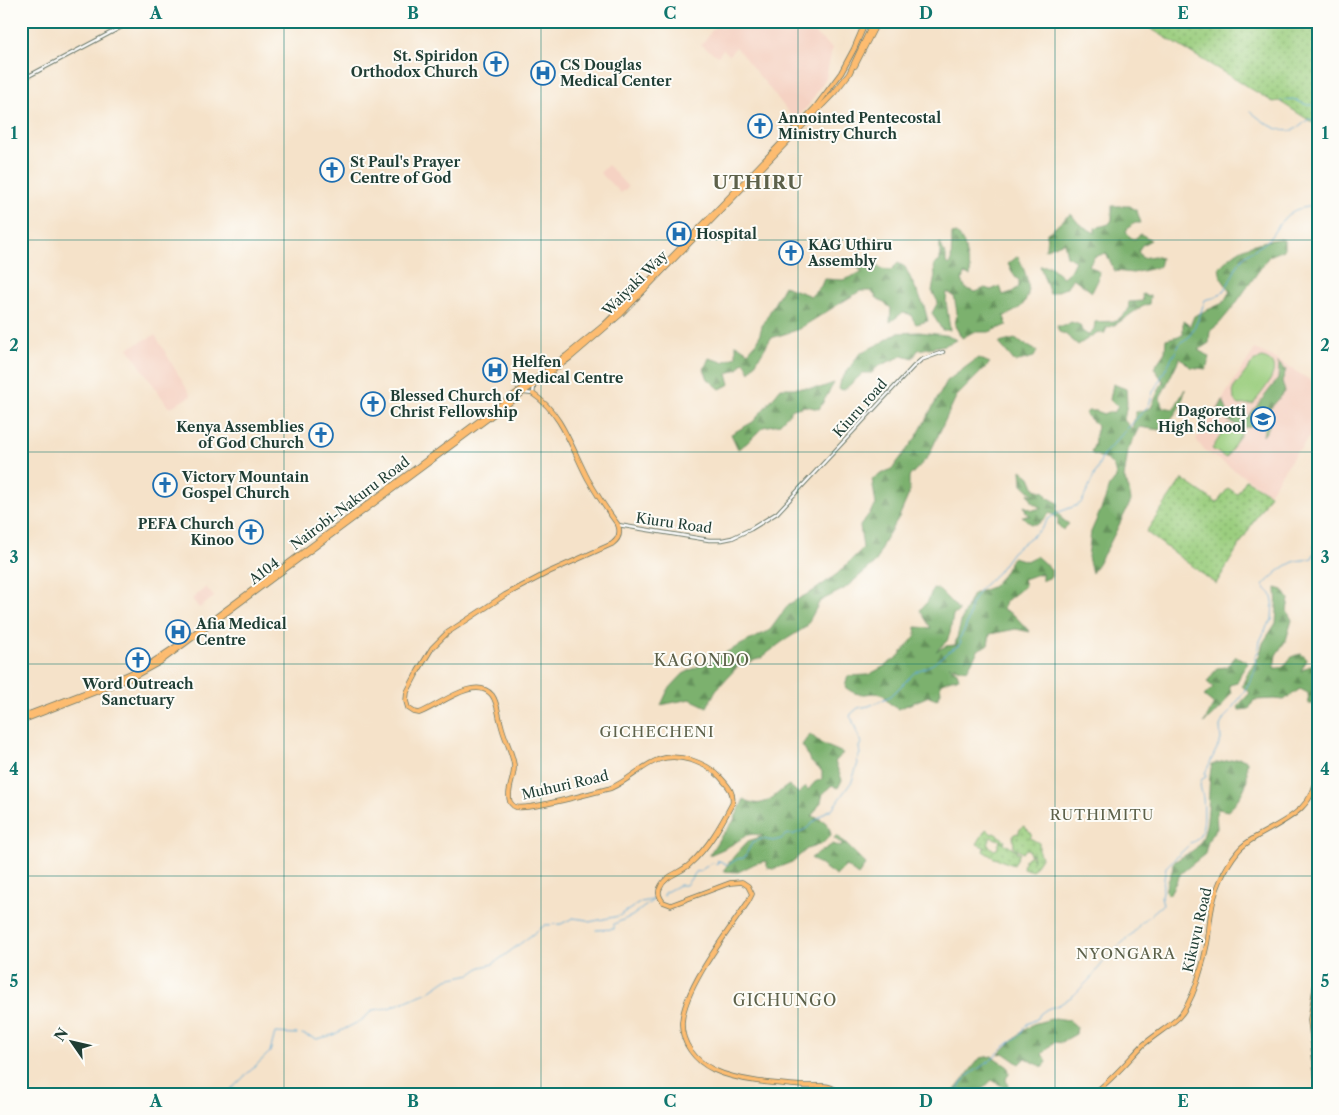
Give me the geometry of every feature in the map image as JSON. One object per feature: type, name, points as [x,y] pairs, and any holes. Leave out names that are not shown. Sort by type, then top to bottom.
[{"type":"highway","name":"Waiyaki Way","points":[[481,421],[582,344],[609,320],[809,114],[828,93],[844,68],[866,21]]},
{"type":"highway","name":"Waiyaki Way","points":[[481,421],[577,352],[621,314],[823,105],[850,72],[874,21]]},
{"type":"highway","name":"Nairobi-Nakuru Road","points":[[21,719],[129,679],[146,670],[179,648],[481,421]]},
{"type":"main road","points":[[850,72],[862,54],[878,21]]},
{"type":"main road","points":[[533,394],[544,402],[556,415],[595,491],[618,525]]},
{"type":"main road","name":"Muhuri Road","points":[[618,525],[620,532],[618,540],[612,544],[549,572],[505,595],[447,633],[432,648],[418,671],[407,692],[406,705],[411,711],[419,713],[457,693],[478,689],[490,693],[495,700],[504,736],[514,763],[514,775],[508,796],[510,802],[516,807],[550,803],[611,788],[626,780],[641,768],[661,758],[678,758],[693,761],[706,766],[717,774],[732,792],[732,804],[703,850],[686,868],[665,880],[659,888],[659,896],[663,902],[671,905],[739,881],[748,886],[752,894],[698,978],[682,1020],[685,1040],[695,1057],[702,1063],[728,1075],[797,1086],[828,1086],[839,1094]]},
{"type":"main road","name":"Kikuyu Road","points":[[1093,1094],[1111,1080],[1143,1046],[1182,1013],[1202,964],[1214,898],[1228,866],[1245,844],[1294,816],[1303,807],[1313,790],[1318,772]]},
{"type":"main road","points":[[1318,970],[1310,1020],[1318,1090]]},
{"type":"street","points":[[21,80],[133,21]]},
{"type":"street","name":"Kiuru road","points":[[800,488],[846,440],[898,381],[921,360],[943,352]]},
{"type":"street","points":[[519,395],[533,394],[536,382]]},
{"type":"street","name":"Kiuru Road","points":[[618,525],[709,540],[728,539],[774,516],[800,488]]},
{"type":"shaded area","points":[[719,21],[763,21],[774,31],[780,21],[800,21],[832,48],[826,78],[808,106],[795,120],[736,47],[729,55],[723,49],[718,56],[701,45]]},
{"type":"shaded area","points":[[608,165],[628,187],[621,193],[600,173]]},
{"type":"shaded area","points":[[155,335],[191,396],[169,408],[128,348]]},
{"type":"shaded area","name":"Dagoretti High School","points":[[1255,349],[1271,356],[1318,385],[1318,424],[1269,493],[1204,450],[1196,439]]},
{"type":"shaded area","points":[[206,587],[214,597],[199,608],[192,599]]},
{"type":"green space","points":[[1138,21],[1318,21],[1318,126],[1279,101],[1273,102]]},
{"type":"green space","points":[[1112,206],[1130,206],[1137,211],[1141,223],[1133,223],[1126,231],[1134,239],[1141,234],[1151,240],[1142,245],[1138,251],[1142,258],[1154,256],[1161,258],[1159,267],[1133,273],[1115,271],[1106,253],[1094,257],[1089,265],[1099,272],[1098,280],[1092,292],[1073,278],[1066,288],[1050,294],[1040,266],[1050,266],[1063,277],[1070,271],[1075,261],[1067,256],[1064,242],[1044,250],[1047,233],[1071,214],[1079,224],[1095,233],[1095,228],[1109,224],[1112,220]]},
{"type":"green space","points":[[956,233],[964,243],[970,269],[970,276],[964,274],[962,280],[966,289],[976,292],[985,288],[991,290],[1000,286],[1003,295],[1012,292],[1019,287],[1019,280],[1015,277],[1008,264],[1018,256],[1028,283],[1027,299],[1015,311],[1004,316],[1007,325],[989,332],[973,332],[962,338],[955,326],[957,312],[954,296],[947,292],[946,301],[950,330],[942,330],[932,313],[938,302],[932,291],[935,276],[934,265],[940,261],[940,243],[946,256],[946,263],[951,265],[952,234]]},
{"type":"green space","points":[[1277,239],[1284,240],[1284,250],[1269,256],[1234,306],[1219,324],[1210,331],[1209,343],[1198,350],[1210,357],[1206,369],[1190,367],[1180,357],[1160,398],[1162,407],[1174,409],[1185,389],[1182,402],[1176,412],[1160,430],[1139,427],[1128,450],[1124,478],[1129,489],[1131,501],[1108,547],[1092,573],[1088,557],[1091,532],[1105,500],[1108,488],[1116,478],[1114,467],[1109,461],[1091,453],[1097,426],[1085,414],[1088,411],[1097,411],[1103,414],[1114,412],[1118,407],[1110,400],[1113,384],[1126,389],[1127,403],[1124,420],[1132,429],[1136,412],[1151,408],[1163,381],[1154,368],[1165,352],[1166,339],[1183,335],[1183,321],[1190,326],[1194,316],[1223,303],[1230,291],[1221,278],[1219,268],[1232,255],[1245,247]]},
{"type":"green space","points":[[872,262],[881,269],[891,270],[898,263],[905,267],[924,306],[928,321],[916,324],[910,314],[902,313],[890,322],[891,308],[871,291],[860,291],[797,330],[771,338],[750,372],[744,361],[738,369],[727,374],[730,384],[720,389],[708,379],[704,369],[709,358],[723,362],[736,357],[736,344],[748,352],[758,341],[762,326],[784,286],[811,296],[821,286],[824,279],[843,280],[863,272],[853,264]]},
{"type":"green space","points":[[1142,294],[1150,296],[1149,304],[1107,328],[1104,334],[1098,332],[1078,345],[1065,334],[1059,332],[1057,326],[1065,326],[1071,322],[1080,325],[1082,331],[1088,335],[1094,329],[1095,322],[1116,321],[1128,311],[1129,302],[1143,301]]},
{"type":"green space","points":[[919,332],[945,335],[957,340],[945,345],[918,350],[913,358],[903,355],[881,365],[872,373],[863,373],[844,390],[839,389],[841,380],[860,353],[897,333]]},
{"type":"green space","points":[[1015,339],[1037,351],[1034,357],[1015,362],[999,343]]},
{"type":"green space","points":[[978,358],[990,363],[956,397],[928,457],[909,477],[909,494],[899,517],[884,541],[876,562],[844,589],[820,601],[806,627],[761,658],[738,666],[716,690],[707,707],[690,699],[661,705],[668,690],[683,674],[770,630],[789,604],[815,590],[837,574],[863,548],[860,526],[876,505],[872,479],[893,468],[917,436],[947,381]]},
{"type":"green space","points":[[1262,358],[1270,361],[1273,366],[1271,379],[1253,404],[1239,405],[1234,400],[1233,389],[1253,362]]},
{"type":"green space","points":[[1277,362],[1286,370],[1282,381],[1285,392],[1268,411],[1269,425],[1263,436],[1265,423],[1259,420],[1253,426],[1239,426],[1217,412],[1223,400],[1228,413],[1241,419],[1249,416],[1278,379],[1279,365]]},
{"type":"green space","points":[[834,383],[819,409],[805,406],[793,409],[779,424],[763,427],[738,449],[731,434],[753,422],[781,388],[820,388]]},
{"type":"green space","points":[[1228,424],[1242,432],[1226,458],[1212,449]]},
{"type":"green space","points":[[1021,470],[1030,477],[1035,489],[1045,492],[1047,497],[1058,503],[1056,509],[1062,519],[1069,524],[1063,530],[1058,525],[1058,518],[1050,513],[1038,524],[1031,524],[1022,516],[1031,516],[1026,512],[1024,506],[1033,510],[1041,508],[1033,503],[1028,493],[1035,496],[1022,484]]},
{"type":"green space","points":[[1182,479],[1217,503],[1228,488],[1237,494],[1246,480],[1270,494],[1216,584],[1146,532]]},
{"type":"green space","points":[[1036,556],[1051,569],[1051,577],[1042,581],[1042,573],[1023,579],[1025,586],[1005,602],[1003,609],[1015,616],[1030,632],[1016,629],[990,634],[988,645],[979,649],[967,670],[949,666],[957,672],[959,678],[940,684],[941,692],[937,699],[929,696],[898,709],[888,702],[884,695],[856,693],[845,687],[848,676],[868,675],[899,656],[916,635],[916,627],[931,628],[920,610],[928,601],[933,588],[938,589],[959,612],[953,615],[947,641],[936,651],[946,646],[955,645],[963,615],[973,594],[992,587],[1003,575],[1013,557],[1026,561]]},
{"type":"green space","points":[[1276,588],[1283,590],[1289,599],[1287,611],[1292,620],[1286,640],[1276,655],[1274,668],[1284,667],[1293,656],[1301,654],[1307,659],[1301,671],[1315,663],[1313,704],[1309,704],[1308,693],[1300,689],[1284,700],[1254,700],[1249,709],[1239,710],[1238,706],[1250,693],[1242,686],[1249,670],[1259,657],[1263,643],[1276,623]]},
{"type":"green space","points":[[1236,656],[1248,663],[1237,683],[1229,685],[1231,693],[1220,709],[1204,723],[1214,704],[1204,696],[1213,687],[1207,682],[1217,668],[1227,667]]},
{"type":"green space","points":[[810,734],[822,744],[843,753],[835,762],[842,780],[838,788],[832,785],[823,793],[821,802],[812,816],[825,822],[829,827],[831,835],[822,844],[807,849],[792,862],[774,869],[767,868],[767,861],[756,863],[738,872],[723,871],[748,841],[764,836],[754,834],[746,836],[709,855],[733,822],[744,799],[763,803],[789,785],[799,794],[805,786],[808,790],[815,782],[822,779],[822,771],[810,761],[802,745]]},
{"type":"green space","points":[[1240,758],[1247,761],[1247,782],[1243,791],[1228,811],[1218,809],[1216,814],[1217,828],[1209,840],[1205,854],[1181,873],[1169,895],[1165,891],[1173,863],[1196,848],[1205,831],[1212,764]]},
{"type":"green space","points":[[1024,826],[1032,834],[1030,838],[1039,843],[1039,853],[1042,856],[1032,871],[1023,868],[1025,859],[1030,855],[1029,850],[1026,849],[1023,853],[1014,848],[1013,835],[1019,834],[1019,830]]},
{"type":"green space","points":[[986,829],[1005,840],[1004,842],[991,837],[988,843],[994,850],[997,849],[1000,841],[1017,851],[1016,853],[1020,853],[1014,865],[994,858],[983,851],[986,848],[977,844]]},
{"type":"green space","points":[[837,835],[866,864],[858,875],[846,866],[836,876],[811,858],[833,844],[841,847],[842,844],[834,838]]},
{"type":"green space","points":[[1055,1018],[1069,1020],[1077,1027],[1076,1034],[1063,1043],[1054,1042],[1042,1054],[1047,1062],[1043,1067],[1025,1058],[1019,1064],[1003,1053],[999,1054],[1017,1036],[1033,1024]]},
{"type":"green space","points":[[992,1056],[1008,1067],[1009,1073],[1006,1079],[1009,1090],[992,1080],[977,1094],[952,1094],[980,1058]]},
{"type":"waterway","points":[[1281,101],[1293,99],[1304,104],[1318,106]]},
{"type":"waterway","points":[[1250,111],[1270,125],[1287,131],[1295,129],[1309,119],[1318,121]]},
{"type":"waterway","points":[[664,896],[664,893],[679,885],[686,885],[697,871],[712,863],[717,864],[718,860],[718,862],[720,861],[728,865],[737,859],[744,858],[752,843],[761,839],[773,841],[781,839],[787,834],[792,835],[806,829],[824,813],[832,809],[852,781],[860,754],[859,747],[861,743],[850,717],[851,714],[858,708],[869,706],[891,696],[915,672],[933,664],[958,646],[961,642],[959,639],[970,614],[970,606],[980,589],[997,573],[1012,552],[1041,529],[1048,519],[1082,502],[1104,454],[1149,405],[1153,392],[1181,342],[1189,337],[1198,320],[1205,300],[1215,298],[1225,289],[1242,259],[1267,241],[1286,217],[1295,210],[1318,204]]},
{"type":"waterway","points":[[1190,843],[1202,831],[1204,810],[1200,784],[1202,779],[1206,777],[1205,773],[1221,740],[1220,726],[1252,678],[1256,667],[1255,657],[1260,641],[1272,620],[1273,601],[1271,594],[1263,586],[1287,566],[1296,561],[1312,558],[1316,550],[1314,546],[1318,545]]},
{"type":"waterway","points":[[954,1094],[966,1077],[991,1060],[1006,1045],[1020,1035],[1027,1024],[1037,1019],[1047,1009],[1059,1005],[1074,995],[1110,954],[1163,904],[1161,897],[1166,867],[1188,846]]},
{"type":"waterway","points":[[302,1034],[317,1039],[333,1035],[362,1020],[373,1010],[389,1008],[428,992],[447,979],[471,974],[481,967],[493,964],[545,925],[561,924],[573,918],[588,920],[589,922],[619,916],[641,902],[658,899]]},
{"type":"waterway","points":[[596,930],[614,929],[614,924],[632,916],[652,901]]},
{"type":"waterway","points":[[226,1094],[270,1052],[275,1033],[297,1034]]},
{"type":"place","name":"St. Spiridon Orthodox Church","points":[[496,64]]},
{"type":"place","name":"CS Douglas Medical Center","points":[[543,73]]},
{"type":"place","name":"Annointed Pentecostal Ministry Church","points":[[760,126]]},
{"type":"place","name":"St Paul's Prayer Centre of God","points":[[332,170]]},
{"type":"place","name":"Hospital","points":[[679,234]]},
{"type":"place","name":"KAG Uthiru Assembly","points":[[791,253]]},
{"type":"place","name":"Helfen Medical Centre","points":[[495,370]]},
{"type":"place","name":"Blessed Church of Christ Fellowship","points":[[373,404]]},
{"type":"place","name":"Dagoretti High School","points":[[1263,419]]},
{"type":"place","name":"Kenya Assemblies of God Church","points":[[321,435]]},
{"type":"place","name":"Victory Mountain Gospel Church","points":[[165,485]]},
{"type":"place","name":"PEFA Church Kinoo","points":[[251,532]]},
{"type":"place","name":"Afia Medical Centre","points":[[178,632]]},
{"type":"place","name":"Word Outreach Sanctuary","points":[[138,660]]},
{"type":"district","name":"UTHIRU","points":[[758,182]]},
{"type":"district","name":"KAGONDO","points":[[702,660]]},
{"type":"district","name":"GICHECHENI","points":[[657,731]]},
{"type":"district","name":"RUTHIMITU","points":[[1102,814]]},
{"type":"district","name":"NYONGARA","points":[[1126,953]]},
{"type":"district","name":"GICHUNGO","points":[[785,1000]]}]
